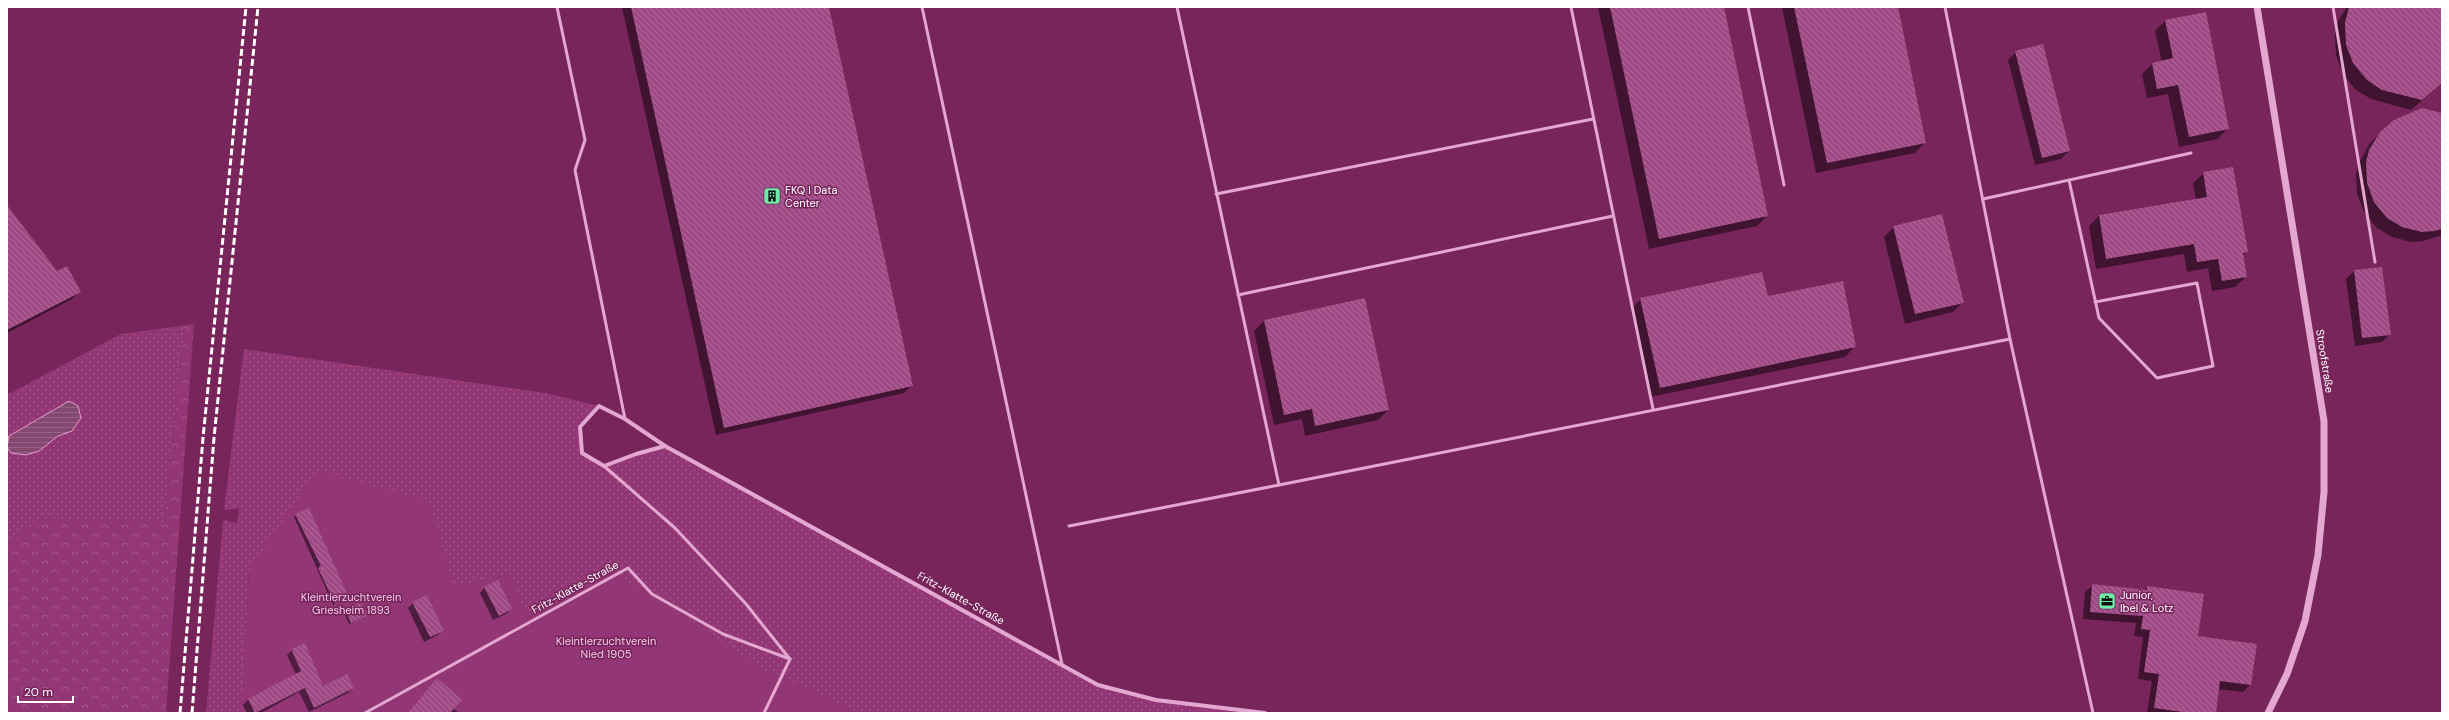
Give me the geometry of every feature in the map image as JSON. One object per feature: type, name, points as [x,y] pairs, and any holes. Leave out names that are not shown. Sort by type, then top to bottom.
[{"type":"street","name":"Stroofstraße","points":[[2257,7],[2324,421],[2324,492],[2318,555],[2305,621],[2287,674],[2268,713]]},
{"type":"street","name":"Fritz-Klatte-Straße","points":[[604,466],[582,453],[580,427],[599,406],[625,419],[665,446],[1098,685],[1156,700],[1265,713]]},
{"type":"street","points":[[604,466],[636,454],[665,446]]},
{"type":"lane","points":[[557,7],[585,140],[575,170],[625,419]]},
{"type":"lane","points":[[922,7],[1062,664]]},
{"type":"lane","points":[[1177,7],[1216,194],[1280,485]]},
{"type":"lane","points":[[1571,7],[1653,409]]},
{"type":"lane","points":[[1748,7],[1784,185]]},
{"type":"lane","points":[[1945,7],[2010,339],[2093,713]]},
{"type":"lane","points":[[2333,7],[2375,262]]},
{"type":"lane","points":[[1216,194],[1593,119]]},
{"type":"lane","points":[[1983,199],[2191,153]]},
{"type":"lane","points":[[2069,180],[2095,302],[2099,318],[2157,378],[2213,366],[2197,283],[2095,302]]},
{"type":"lane","points":[[1238,295],[1613,216]]},
{"type":"lane","points":[[1069,526],[2010,339]]},
{"type":"lane","name":"Fritz-Klatte-Straße","points":[[604,466],[675,528],[746,604],[790,659]]},
{"type":"lane","name":"Fritz-Klatte-Straße","points":[[365,713],[628,568],[652,594],[716,630],[790,659]]},
{"type":"lane","points":[[764,713],[790,659]]},
{"type":"green space","points":[[194,324],[166,713],[7,713],[7,546],[40,518],[164,522],[184,332],[121,334]]},
{"type":"green space","points":[[184,332],[164,522],[40,518],[7,546],[7,395],[121,334]]},
{"type":"green space","points":[[244,349],[545,393],[599,406],[580,427],[582,453],[604,466],[665,446],[1098,685],[1156,700],[1265,713],[860,713],[763,669],[527,617],[510,574],[454,587],[428,501],[249,572],[242,713],[206,713],[223,520],[237,523],[239,508],[224,510]]},
{"type":"green space","points":[[317,471],[428,501],[454,587],[510,574],[527,617],[608,569],[763,669],[860,713],[242,713],[249,572]]},
{"type":"shaded area","points":[[69,401],[78,406],[81,418],[72,431],[58,436],[39,451],[26,455],[11,453],[7,447],[9,436]]},
{"type":"building","name":"FKQ I Data Center","points":[[631,7],[829,7],[913,386],[724,428]]},
{"type":"building","points":[[1610,7],[1724,7],[1768,216],[1659,239]]},
{"type":"building","points":[[1794,7],[1898,7],[1926,143],[1827,163]]},
{"type":"building","points":[[2349,7],[2442,7],[2442,83],[2422,100],[2382,90],[2367,80],[2353,63],[2346,45],[2345,23]]},
{"type":"building","points":[[2206,12],[2229,129],[2189,137],[2178,85],[2157,89],[2152,63],[2173,58],[2165,20]]},
{"type":"building","points":[[2043,44],[2070,151],[2042,158],[2015,51]]},
{"type":"building","points":[[2422,108],[2442,113],[2442,229],[2422,232],[2402,227],[2387,218],[2374,202],[2367,183],[2366,162],[2369,150],[2380,132],[2394,120]]},
{"type":"building","points":[[2233,167],[2248,252],[2243,253],[2247,277],[2222,281],[2218,259],[2197,262],[2194,244],[2106,259],[2099,215],[2207,197],[2203,172]]},
{"type":"building","points":[[7,205],[57,271],[67,266],[81,292],[7,330]]},
{"type":"building","points":[[1942,214],[1964,303],[1915,314],[1893,226]]},
{"type":"building","points":[[2382,267],[2391,335],[2362,338],[2354,270]]},
{"type":"building","points":[[1762,272],[1768,296],[1843,281],[1856,347],[1660,388],[1640,298]]},
{"type":"building","points":[[1365,298],[1389,410],[1315,426],[1312,409],[1284,415],[1264,320]]},
{"type":"building","points":[[309,508],[349,598],[335,604],[318,568],[321,566],[295,514]]},
{"type":"building","points":[[498,580],[512,609],[499,616],[484,587]]},
{"type":"building","points":[[2092,584],[2147,590],[2147,586],[2204,594],[2198,636],[2257,644],[2251,685],[2220,681],[2216,713],[2190,713],[2154,708],[2159,674],[2144,672],[2150,630],[2141,629],[2143,616],[2090,612]]},
{"type":"building","points":[[427,595],[444,631],[430,637],[412,602]]},
{"type":"building","points":[[361,603],[367,616],[351,623],[345,610]]},
{"type":"building","points":[[305,643],[323,686],[347,674],[354,688],[314,708],[305,688],[255,713],[248,699],[301,671],[291,649]]},
{"type":"building","points":[[437,678],[462,700],[450,713],[408,713]]},
{"type":"railway","points":[[180,713],[203,438],[246,7]]},
{"type":"railway","points":[[192,713],[214,438],[258,7]]},
{"type":"place","name":"FKQ I Data Center","points":[[772,196]]},
{"type":"place","name":"Junior, Ibel & Lotz","points":[[2107,601]]},
{"type":"park label","name":"Kleintierzuchtverein Griesheim 1893","points":[[351,603]]},
{"type":"park label","name":"Kleintierzuchtverein Nied 1905","points":[[606,647]]}]
